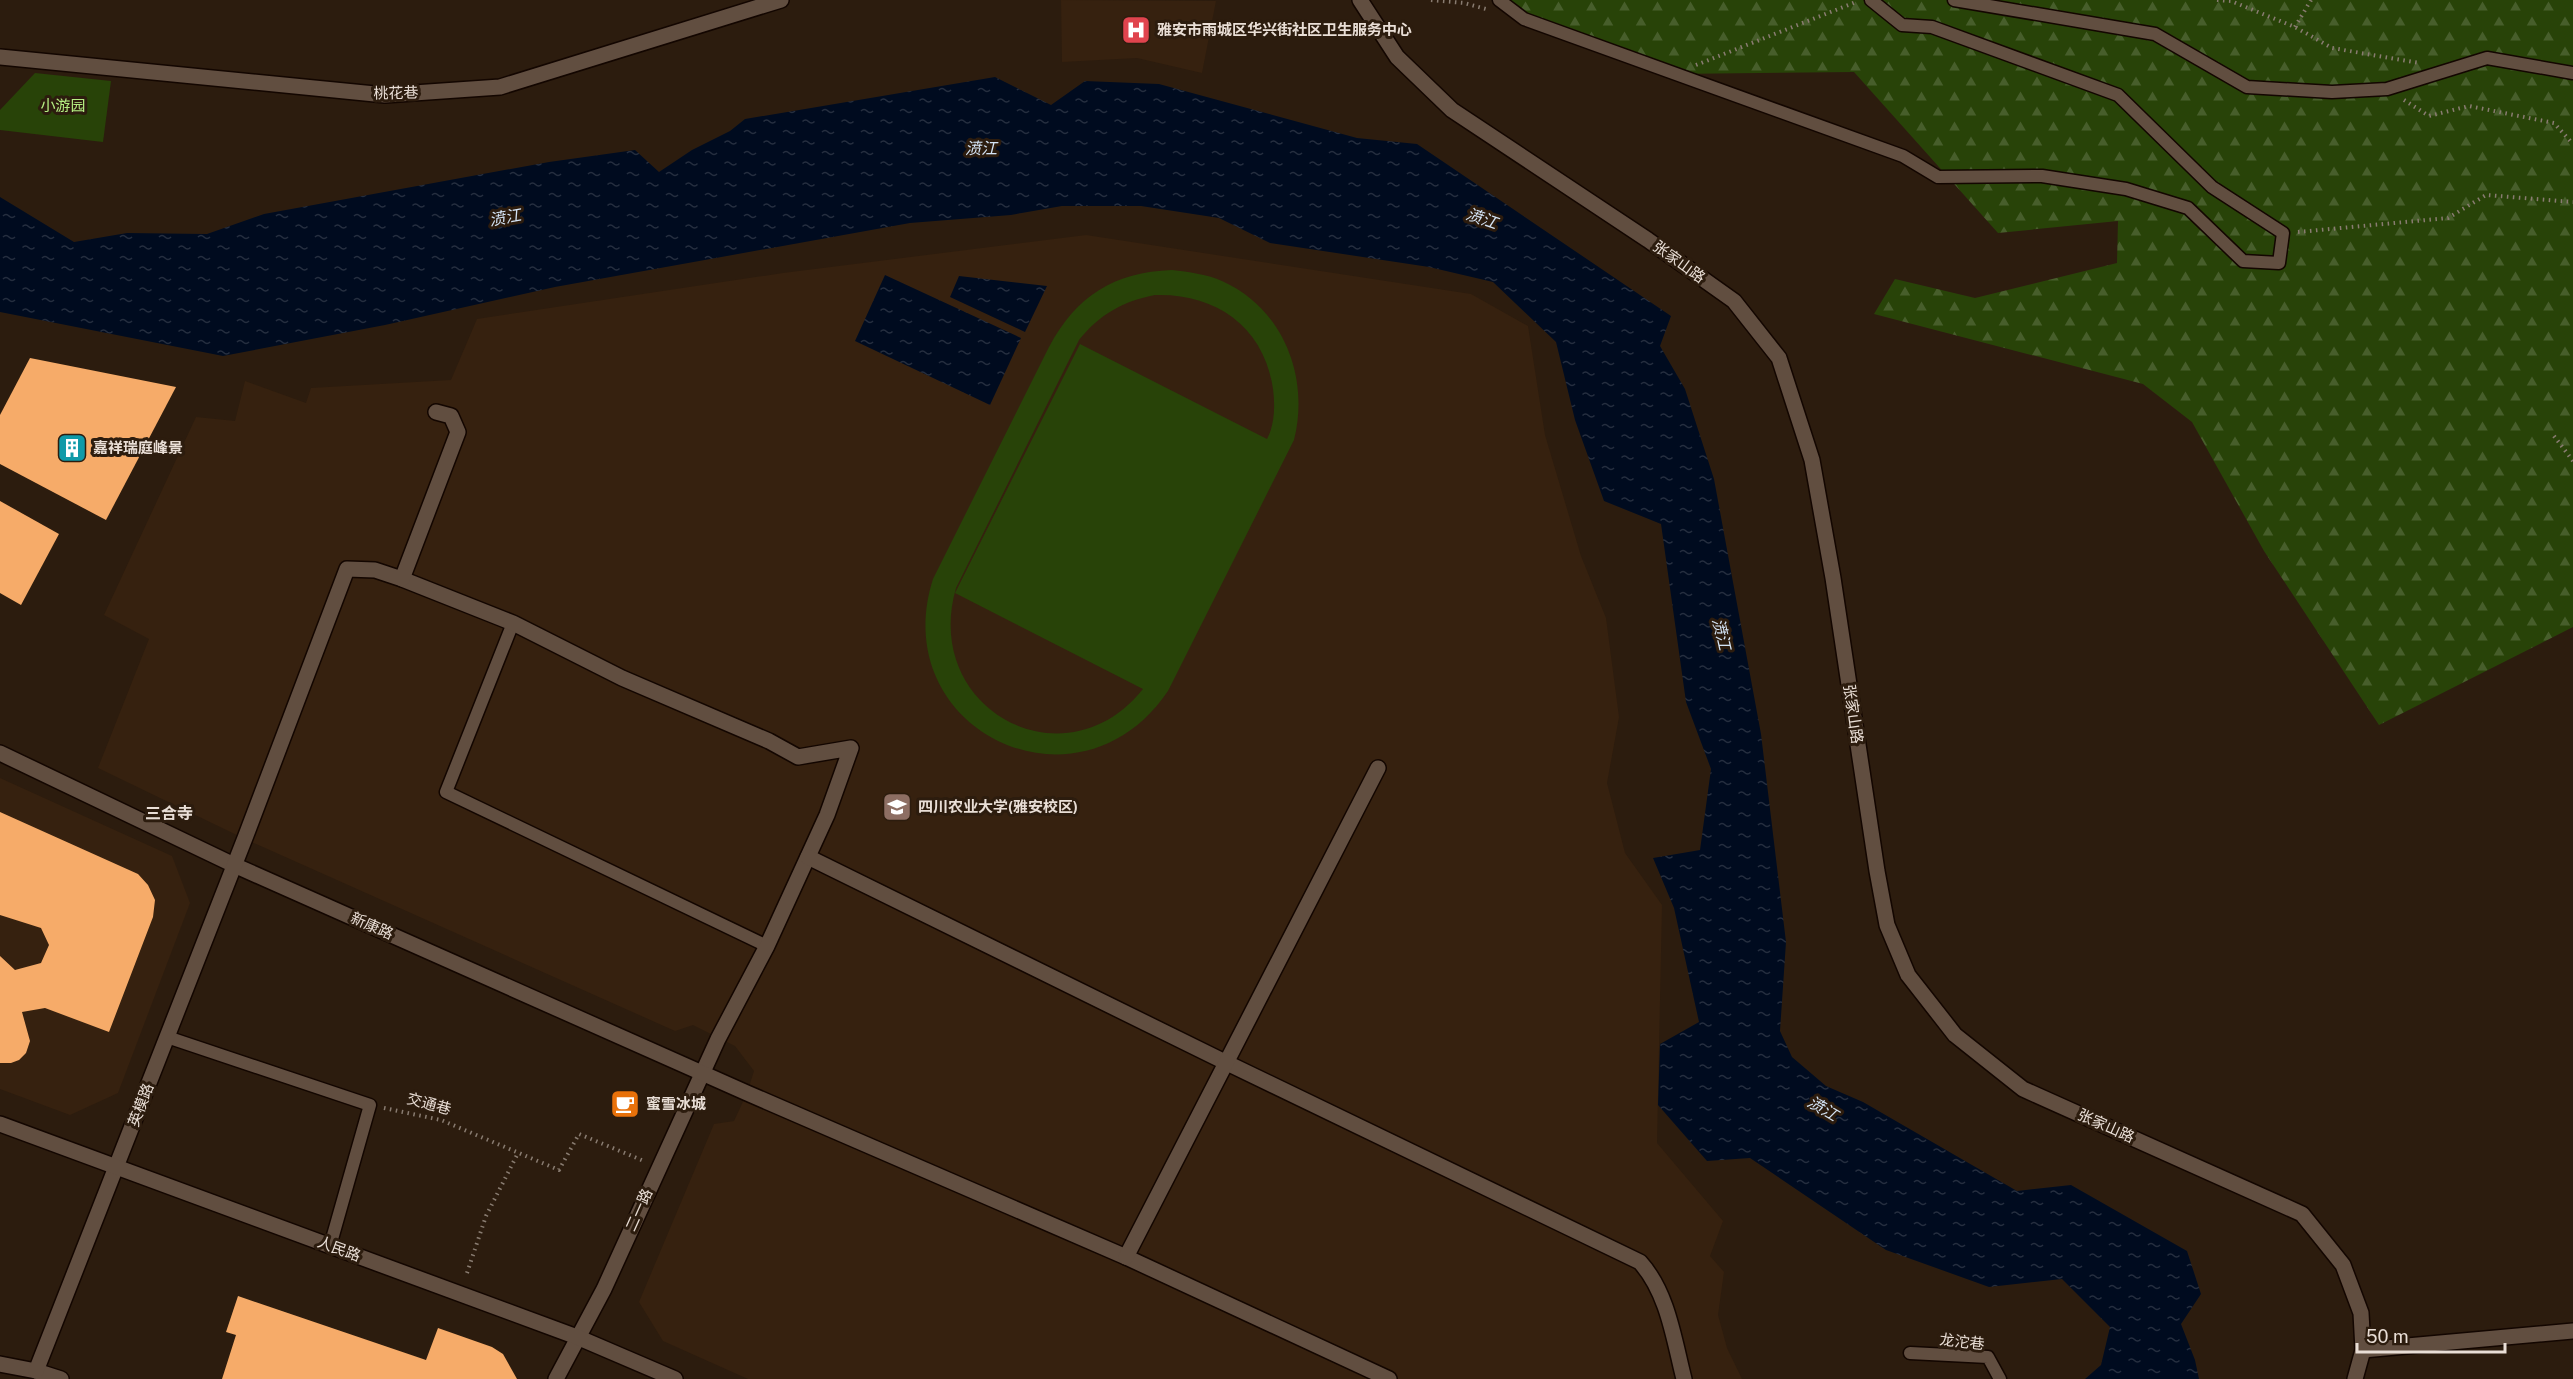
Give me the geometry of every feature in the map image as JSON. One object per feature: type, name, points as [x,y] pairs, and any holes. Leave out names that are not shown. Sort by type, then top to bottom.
[{"type":"street","name":"桃花巷","points":[[0,57],[385,95],[500,87],[782,0]]},
{"type":"street","name":"张家山路","points":[[1360,0],[1397,57],[1452,110],[1648,240],[1734,301],[1779,358],[1812,460],[1833,578],[1887,925],[1908,975],[1956,1035],[2023,1089],[2302,1214],[2343,1265],[2361,1313],[2363,1350],[2355,1379]]},
{"type":"street","points":[[436,412],[452,416],[458,432],[402,579],[513,623]]},
{"type":"street","name":"英模路","points":[[36,1371],[245,838],[347,569],[375,570],[402,579]]},
{"type":"street","name":"二一路","points":[[513,623],[622,678],[770,741],[798,757],[850,748],[827,814],[767,946],[718,1039],[604,1289],[556,1379]]},
{"type":"street","name":"新康路","points":[[0,753],[234,864],[747,1093],[1126,1257],[1389,1379]]},
{"type":"street","points":[[1126,1257],[1378,768]]},
{"type":"street","points":[[808,857],[1225,1062],[1640,1262],[1650,1274],[1666,1311],[1684,1379]]},
{"type":"street","name":"人民路","points":[[0,1124],[577,1336],[675,1379]]},
{"type":"street","points":[[2363,1350],[2573,1331]]},
{"type":"street","points":[[0,1364],[62,1379]]},
{"type":"lane","points":[[1499,0],[1524,19],[1903,156],[1938,177],[2042,176],[2126,189],[2188,208],[2243,261],[2279,263],[2283,233],[2212,187],[2118,95],[1932,27],[1902,25],[1871,0]]},
{"type":"lane","points":[[1954,0],[2155,34],[2247,87],[2332,92],[2387,89],[2487,58],[2573,73]]},
{"type":"lane","points":[[513,623],[446,792],[767,946]]},
{"type":"lane","points":[[167,1037],[370,1105],[330,1246]]},
{"type":"lane","name":"龙沱巷","points":[[1910,1353],[1988,1357],[2000,1379]]},
{"type":"path","points":[[1431,0],[1464,3]]},
{"type":"path","points":[[1672,74],[1863,0]]},
{"type":"path","points":[[2217,0],[2231,1],[2295,27],[2332,48],[2405,59],[2445,71]]},
{"type":"path","points":[[2295,27],[2311,0]]},
{"type":"path","points":[[2387,89],[2429,116],[2469,106],[2554,123],[2573,144]]},
{"type":"path","points":[[2283,233],[2448,218],[2486,195],[2573,202]]},
{"type":"path","points":[[2554,436],[2573,461]]},
{"type":"path","name":"交通巷","points":[[370,1105],[441,1120],[559,1170],[579,1134],[659,1167]]},
{"type":"path","points":[[467,1273],[486,1216],[518,1152]]},
{"type":"shaded area","name":"雅安市雨城区华兴街社区卫生服务中心","points":[[1061,0],[1216,1],[1202,73],[1137,58],[1062,62]]},
{"type":"shaded area","name":"四川农业大学(雅安校区)","points":[[1086,235],[1471,294],[1528,326],[1545,435],[1581,556],[1606,618],[1619,717],[1607,783],[1625,853],[1662,905],[1657,1143],[1723,1221],[1710,1256],[1724,1272],[1718,1315],[1727,1348],[1742,1379],[748,1379],[663,1341],[639,1302],[714,1124],[734,1121],[747,1093],[754,1071],[735,1046],[693,1025],[675,1031],[245,839],[98,768],[149,639],[104,615],[196,417],[235,421],[245,381],[306,403],[311,388],[451,380],[477,319],[783,273]]},
{"type":"shaded area","points":[[0,778],[172,856],[190,903],[118,1093],[70,1115],[0,1089]]},
{"type":"green space","points":[[1499,0],[2573,0],[2573,627],[2379,725],[2264,551],[2192,422],[2143,384],[1874,314],[1895,279],[1975,298],[2117,263],[2118,221],[1998,233],[1854,72],[1672,74],[1524,19]]},
{"type":"green space","name":"小游园","points":[[35,73],[111,81],[103,142],[0,130],[0,110]]},
{"type":"green space","points":[[1172,270],[1197,274],[1222,281],[1243,293],[1261,308],[1276,327],[1287,347],[1294,369],[1298,392],[1298,416],[1294,440],[1168,691],[1130,731],[1087,751],[1041,754],[999,741],[963,715],[937,678],[926,632],[933,579],[1060,329],[1084,301],[1099,290],[1132,276]],"holes":[[[1155,295],[1177,296],[1216,307],[1248,331],[1259,347],[1268,367],[1273,389],[1274,414],[1267,439],[1080,344],[956,592],[1079,340],[1095,323],[1112,310],[1132,301]],[[955,593],[1143,689],[1111,718],[1076,732],[1040,732],[1007,721],[979,699],[959,669],[951,631]]]},
{"type":"water","name":"𣸣江","points":[[995,77],[1051,105],[1085,81],[1159,84],[1357,138],[1417,144],[1671,316],[1660,346],[1685,389],[1714,479],[1761,734],[1786,942],[1780,1031],[1792,1057],[1826,1086],[1863,1102],[2017,1191],[2071,1185],[2187,1251],[2201,1294],[2181,1324],[2195,1360],[2199,1379],[2085,1379],[2101,1365],[2110,1327],[2062,1279],[1989,1287],[1886,1250],[1750,1158],[1707,1161],[1658,1105],[1660,1044],[1699,1022],[1674,908],[1653,858],[1700,850],[1711,769],[1686,702],[1661,524],[1604,501],[1575,420],[1556,342],[1493,282],[1429,267],[1270,243],[1219,218],[1141,206],[1062,206],[1011,215],[910,223],[555,287],[385,325],[223,356],[0,312],[0,197],[74,242],[127,233],[207,234],[264,214],[549,162],[635,150],[659,172],[692,150],[730,131],[745,119]]},
{"type":"water","points":[[885,275],[1021,338],[990,405],[855,341]]},
{"type":"water","points":[[959,276],[1047,286],[1025,332],[950,297]]},
{"type":"building","name":"嘉祥瑞庭峰景","points":[[30,358],[176,387],[106,520],[0,464],[0,415]]},
{"type":"building","points":[[0,501],[59,534],[21,605],[0,593]]},
{"type":"building","points":[[0,812],[138,874],[148,885],[155,900],[153,917],[109,1032],[45,1008],[22,1012],[30,1041],[26,1053],[19,1060],[11,1063],[0,1063],[0,956],[15,970],[41,963],[49,945],[41,928],[0,915]]},
{"type":"building","points":[[238,1296],[426,1360],[438,1328],[492,1347],[503,1354],[517,1379],[222,1379],[236,1335],[226,1332]]},
{"type":"place","name":"雅安市雨城区华兴街社区卫生服务中心","points":[[1136,30]]},
{"type":"place","name":"嘉祥瑞庭峰景","points":[[72,448]]},
{"type":"place","name":"四川农业大学(雅安校区)","points":[[897,807]]},
{"type":"place","name":"蜜雪冰城","points":[[625,1104]]},
{"type":"district","name":"三合寺","points":[[169,813]]}]
